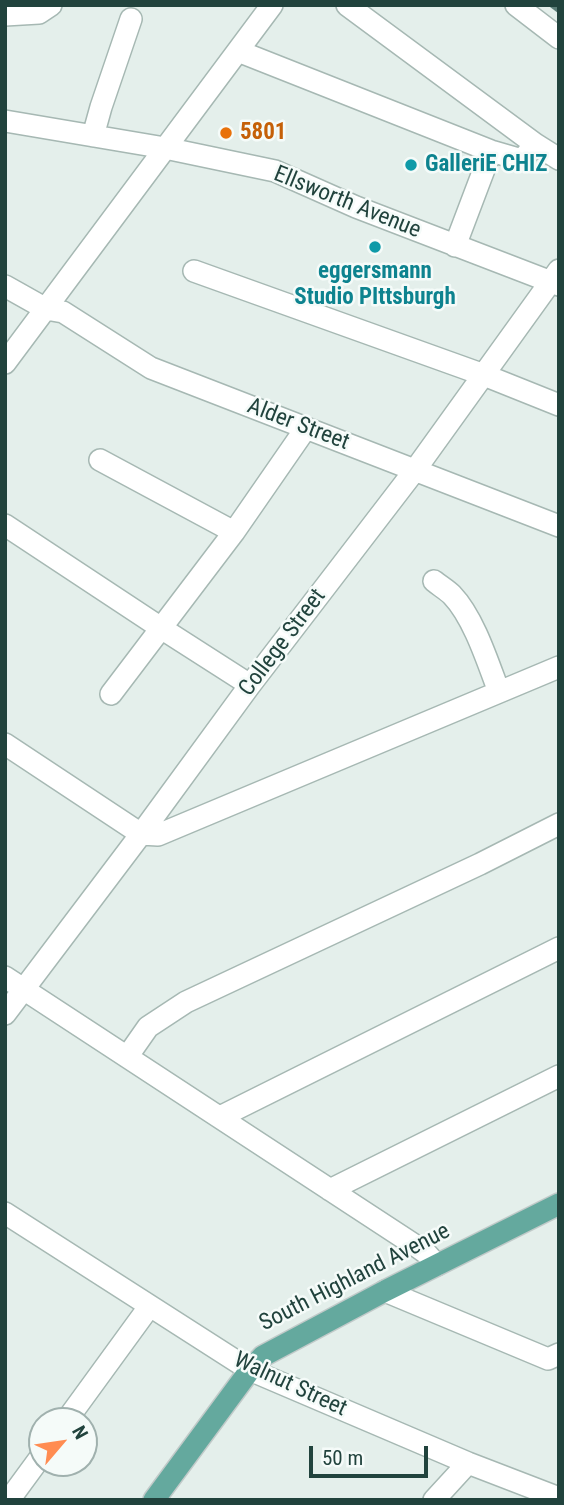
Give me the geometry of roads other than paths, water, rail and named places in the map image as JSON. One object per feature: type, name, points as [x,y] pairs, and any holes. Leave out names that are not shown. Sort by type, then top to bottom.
[{"type":"main road","name":"South Highland Avenue","points":[[154,1500],[263,1356],[385,1290],[559,1205]]},
{"type":"street","points":[[5,15],[39,13],[51,5]]},
{"type":"street","points":[[5,363],[272,5]]},
{"type":"street","points":[[347,5],[559,159]]},
{"type":"street","points":[[516,5],[559,38]]},
{"type":"street","points":[[93,136],[131,19]]},
{"type":"street","points":[[238,51],[491,151],[522,160],[535,144]]},
{"type":"street","name":"Ellsworth Avenue","points":[[5,121],[165,148],[275,171],[356,208],[455,246],[556,279]]},
{"type":"street","points":[[455,246],[491,151]]},
{"type":"street","points":[[194,271],[484,375],[559,405]]},
{"type":"street","name":"College Street","points":[[5,1014],[556,279]]},
{"type":"street","name":"Alder Street","points":[[5,286],[46,309],[63,312],[151,368],[559,526]]},
{"type":"street","points":[[111,694],[234,532],[306,428]]},
{"type":"street","points":[[100,460],[234,532]]},
{"type":"street","points":[[5,525],[250,685]]},
{"type":"street","points":[[435,581],[451,594],[464,610],[499,692]]},
{"type":"street","points":[[5,744],[141,834],[158,835],[559,667]]},
{"type":"street","points":[[127,1057],[148,1027],[186,1002],[559,824]]},
{"type":"street","points":[[220,1117],[559,948]]},
{"type":"street","points":[[5,977],[426,1253],[438,1265]]},
{"type":"street","points":[[330,1190],[559,1076]]},
{"type":"street","name":"Walnut Street","points":[[5,1213],[250,1370],[468,1463],[559,1498]]},
{"type":"street","points":[[385,1290],[548,1359],[559,1354]]},
{"type":"street","points":[[76,1407],[149,1307]]},
{"type":"street","points":[[434,1500],[468,1463]]},
{"type":"street","points":[[9,1500],[28,1474]]},
{"type":"railway","points":[[551,5],[559,11]]},
{"type":"place","name":"5801","points":[[226,133]]},
{"type":"place","name":"GalleriE CHIZ","points":[[411,165]]},
{"type":"place","name":"eggersmann Studio PIttsburgh","points":[[375,247]]}]
